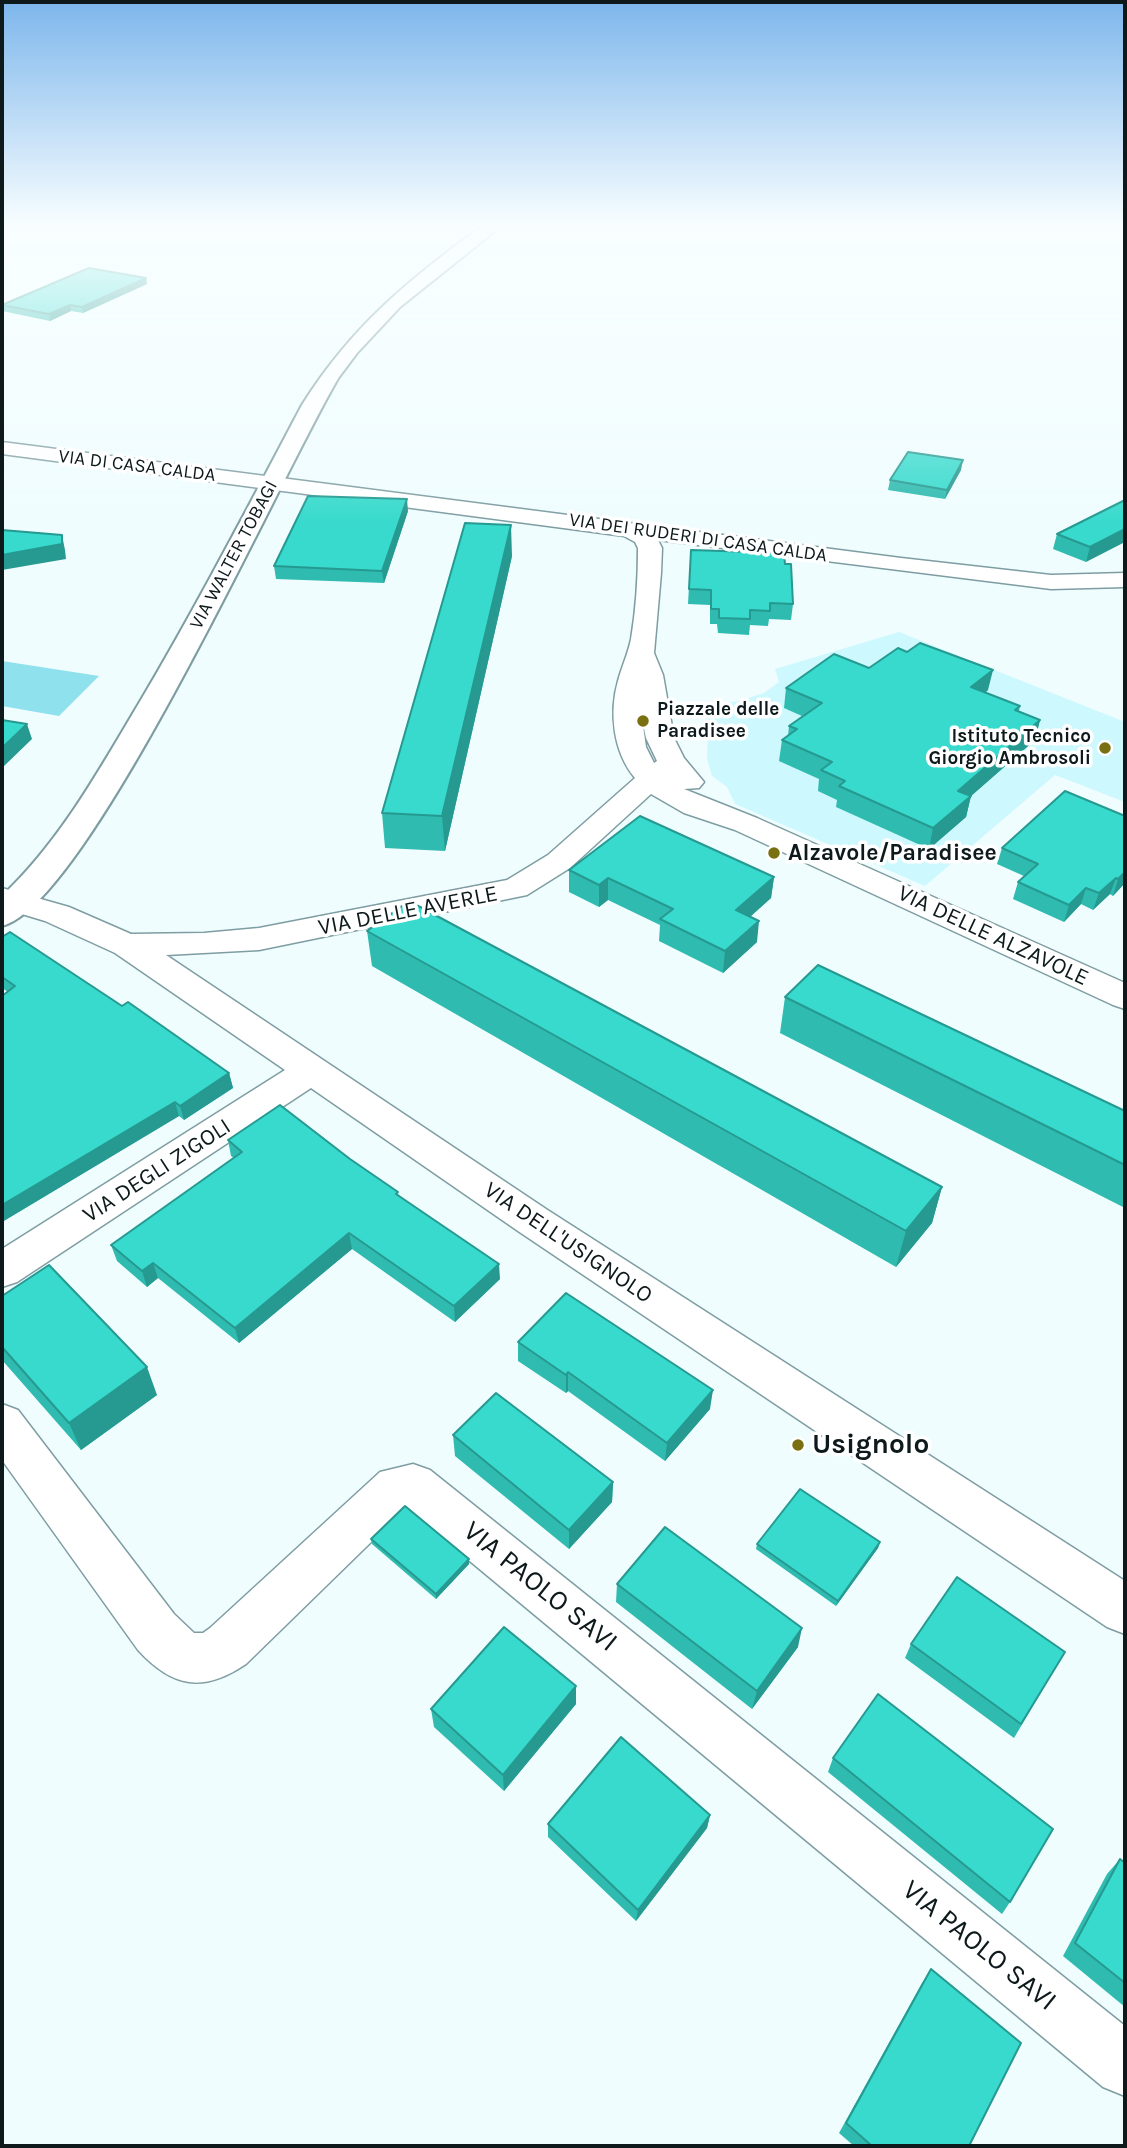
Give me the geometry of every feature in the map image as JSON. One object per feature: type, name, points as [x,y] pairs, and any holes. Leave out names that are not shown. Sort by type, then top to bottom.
[{"type":"street","name":"VIA WALTER TOBAGI","points":[[7,905],[60,856],[84,821],[181,656],[323,384],[354,342],[373,323]]},
{"type":"street","name":"VIA DI CASA CALDA","points":[[2,448],[272,483]]},
{"type":"street","name":"VIA DEI RUDERI DI CASA CALDA","points":[[272,483],[1038,581],[1076,583],[1125,580]]},
{"type":"street","points":[[627,528],[645,538],[650,548],[641,653],[629,690],[630,744],[635,757],[662,771]]},
{"type":"street","name":"VIA DELLE ALZAVOLE","points":[[662,771],[676,799],[746,824],[1125,997]]},
{"type":"street","name":"VIA DELLE AVERLE","points":[[127,944],[204,944],[259,939],[516,888],[542,875],[567,856],[662,771]]},
{"type":"street","name":"VIA DELL'USIGNOLO","points":[[7,905],[85,924],[127,944],[532,1220],[1125,1610]]},
{"type":"street","name":"VIA DEGLI ZIGOLI","points":[[2,1270],[312,1070]]},
{"type":"street","name":"VIA PAOLO SAVI","points":[[2,1424],[156,1632],[186,1659],[201,1660],[217,1655],[384,1497],[397,1487],[413,1485],[1125,2066]]},
{"type":"shaded area","points":[[899,632],[1125,722],[1125,802],[1055,775],[925,886],[735,804],[727,787],[712,776],[707,759],[708,733],[704,705],[739,701],[764,693],[779,682],[775,669]]},
{"type":"shaded area","points":[[2,661],[99,676],[59,716],[2,706]]},
{"type":"building","points":[[908,452],[963,460],[947,490],[890,480]]},
{"type":"building","points":[[308,496],[407,499],[382,571],[274,566]]},
{"type":"building","points":[[1125,500],[1125,529],[1090,547],[1057,534]]},
{"type":"building","points":[[465,523],[511,525],[442,816],[382,813]]},
{"type":"building","points":[[2,530],[62,535],[62,544],[2,555]]},
{"type":"building","points":[[691,550],[784,553],[785,564],[791,564],[793,604],[770,603],[770,611],[750,610],[750,619],[719,618],[719,609],[711,609],[711,590],[689,589]]},
{"type":"building","points":[[920,643],[993,670],[971,687],[1020,706],[1015,710],[1040,720],[958,791],[971,796],[933,828],[839,786],[845,781],[821,770],[832,762],[782,740],[797,729],[789,726],[822,703],[786,688],[834,654],[869,668],[898,648],[907,652]]},
{"type":"building","points":[[2,720],[27,724],[2,748]]},
{"type":"building","points":[[1065,791],[1125,816],[1125,872],[1099,893],[1086,888],[1069,905],[1018,882],[1038,864],[1002,848]]},
{"type":"building","points":[[640,816],[774,877],[736,910],[759,921],[725,951],[660,919],[673,909],[608,878],[599,885],[569,870]]},
{"type":"building","points":[[409,901],[942,1187],[906,1231],[367,931]]},
{"type":"building","points":[[10,932],[122,1006],[128,1002],[229,1073],[180,1106],[175,1102],[2,1205],[2,996],[15,986],[2,977],[2,937]]},
{"type":"building","points":[[818,965],[1125,1111],[1125,1165],[785,997]]},
{"type":"building","points":[[280,1105],[398,1192],[396,1194],[499,1264],[454,1306],[349,1233],[235,1328],[153,1263],[142,1271],[111,1245],[242,1152],[228,1140]]},
{"type":"building","points":[[49,1265],[147,1367],[69,1423],[2,1347],[2,1296]]},
{"type":"building","points":[[566,1293],[713,1390],[667,1443],[568,1372],[566,1375],[518,1342]]},
{"type":"building","points":[[496,1393],[613,1482],[569,1530],[453,1435]]},
{"type":"building","points":[[800,1489],[880,1542],[838,1601],[757,1544]]},
{"type":"building","points":[[405,1506],[469,1559],[436,1594],[371,1539]]},
{"type":"building","points":[[665,1527],[802,1628],[757,1691],[617,1584]]},
{"type":"building","points":[[957,1577],[1065,1652],[1021,1724],[911,1644]]},
{"type":"building","points":[[504,1627],[576,1686],[503,1775],[431,1709]]},
{"type":"building","points":[[878,1694],[1053,1829],[1010,1902],[833,1758]]},
{"type":"building","points":[[621,1737],[710,1815],[638,1910],[548,1824]]},
{"type":"building","points":[[1120,1859],[1125,1863],[1125,1983],[1075,1943]]},
{"type":"building","points":[[931,1969],[1021,2043],[969,2146],[872,2146],[846,2123]]},
{"type":"place","name":"Piazzale delle Paradisee","points":[[643,721]]},
{"type":"place","name":"Istituto Tecnico Giorgio Ambrosoli","points":[[1105,748]]},
{"type":"place","name":"Alzavole/Paradisee","points":[[774,853]]},
{"type":"place","name":"Usignolo","points":[[798,1445]]}]
